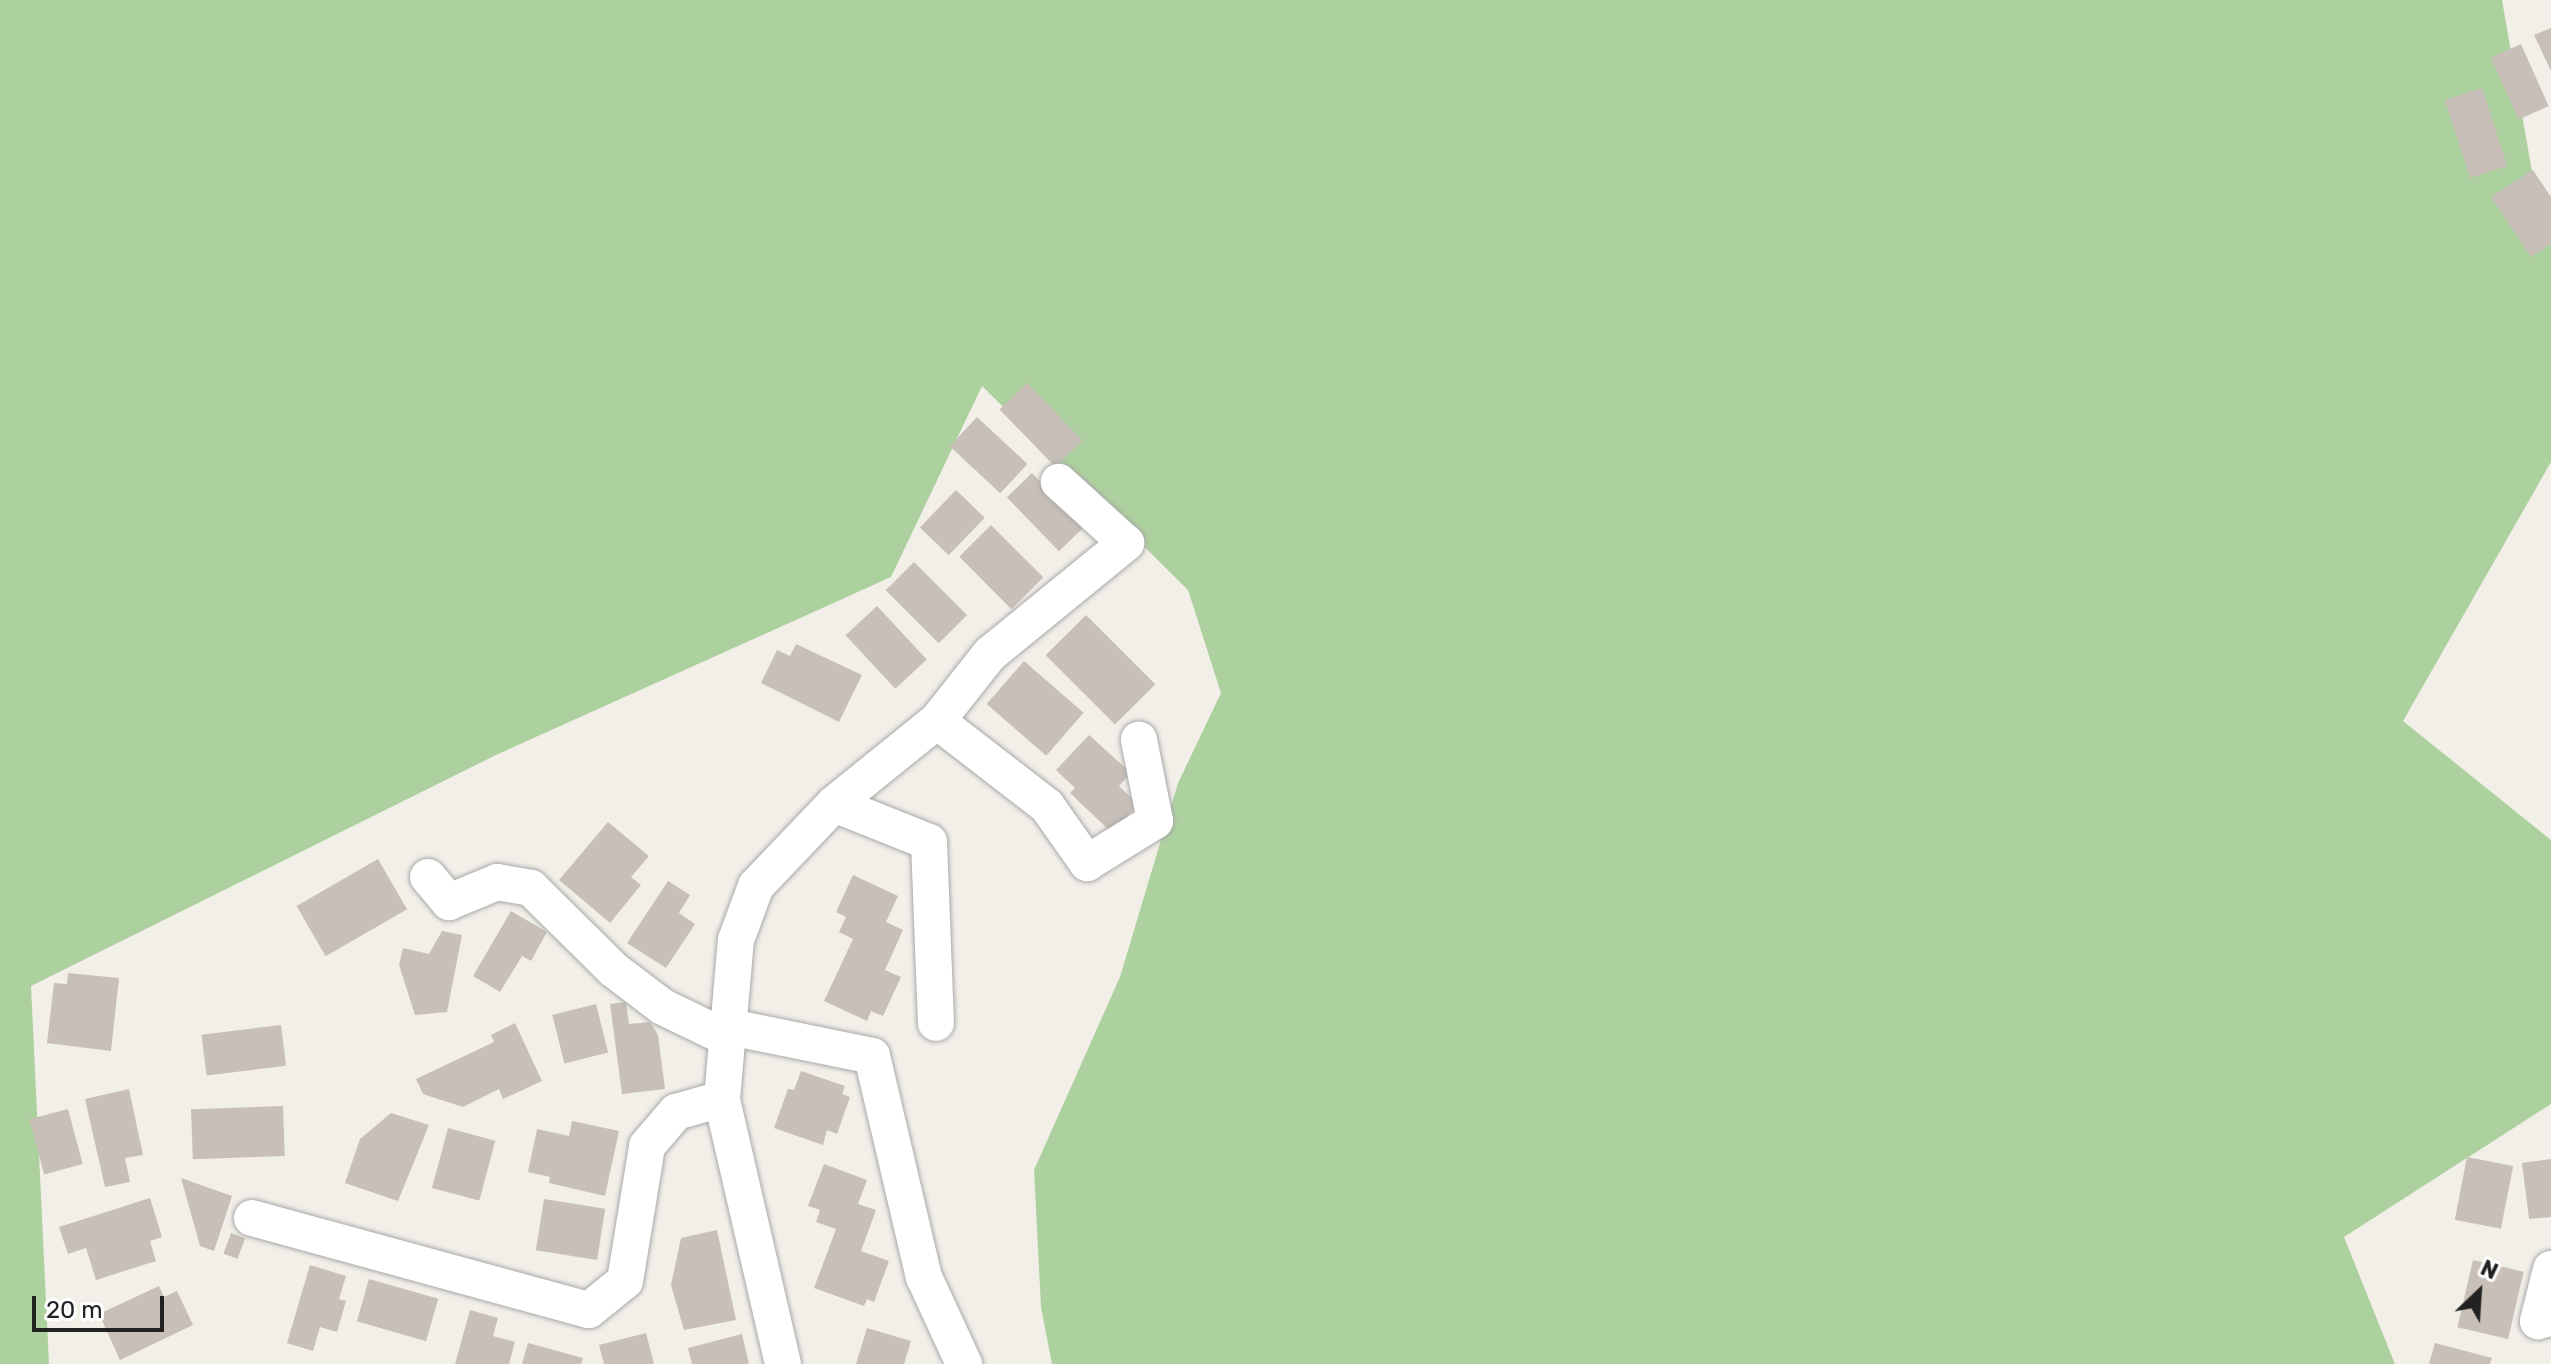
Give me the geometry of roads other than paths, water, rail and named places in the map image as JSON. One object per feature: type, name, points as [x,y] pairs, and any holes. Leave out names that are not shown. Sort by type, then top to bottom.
[{"type":"street","points":[[783,1364],[722,1099],[736,940],[756,886],[834,804],[937,721],[990,654],[1126,543],[1059,482]]},
{"type":"street","points":[[937,721],[1047,806],[1087,863],[1155,821],[1139,740]]},
{"type":"street","points":[[834,804],[929,842],[936,1023]]},
{"type":"street","points":[[428,877],[449,902],[497,882],[531,888],[614,970],[663,1007],[729,1033],[872,1056],[924,1277],[964,1364]]},
{"type":"street","points":[[252,1218],[589,1310],[625,1281],[647,1146],[676,1112],[722,1099]]},
{"type":"street","points":[[2551,1269],[2538,1321],[2551,1318]]}]
